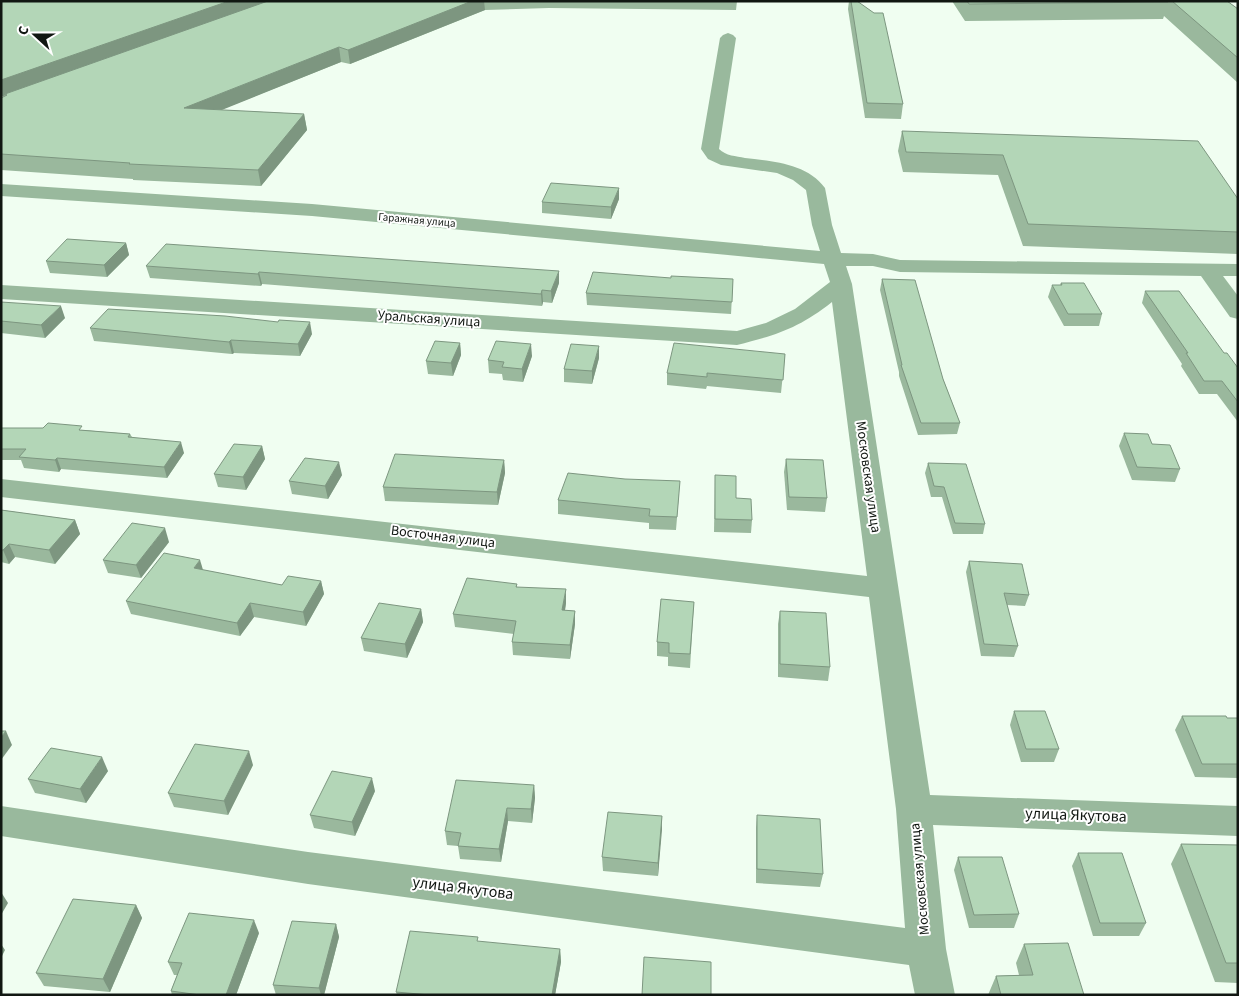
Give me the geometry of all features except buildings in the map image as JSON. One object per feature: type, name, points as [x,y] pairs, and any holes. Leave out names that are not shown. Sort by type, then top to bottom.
[{"type":"street","name":"Московская улица","points":[[728,38],[710,149],[714,156],[728,161],[780,168],[800,176],[815,188],[822,225],[837,272],[884,588],[914,810],[926,949],[935,995]]},
{"type":"street","name":"Гаражная улица","points":[[1,190],[312,210],[837,272],[873,260],[900,266],[1238,270]]},
{"type":"street","points":[[1208,271],[1238,312]]},
{"type":"street","name":"Уральская улица","points":[[1,292],[736,338],[774,328],[803,314],[837,272]]},
{"type":"street","name":"Восточная улица","points":[[1,488],[884,588]]},
{"type":"street","name":"улица Якутова","points":[[914,810],[1238,821]]},
{"type":"street","name":"улица Якутова","points":[[1,822],[308,868],[926,949]]}]
